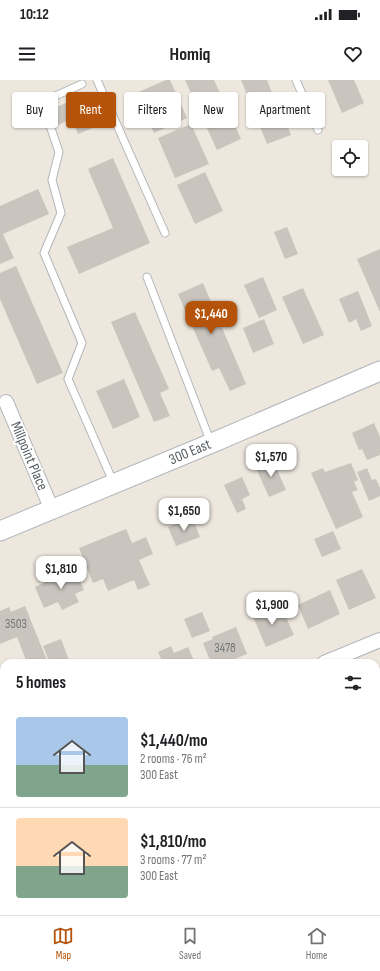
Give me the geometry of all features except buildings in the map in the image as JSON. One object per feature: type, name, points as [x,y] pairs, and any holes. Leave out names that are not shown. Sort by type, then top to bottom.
[{"type":"street","name":"300 East","points":[[0,531],[380,371]]},
{"type":"street","name":"Millpoint Place","points":[[6,402],[52,510]]},
{"type":"street","points":[[334,659],[380,640]]},
{"type":"lane","points":[[97,80],[165,233]]},
{"type":"lane","points":[[296,80],[318,130]]},
{"type":"lane","points":[[82,84],[42,102],[59,152],[52,180],[62,213],[44,252],[82,343],[68,379],[114,484]]},
{"type":"lane","points":[[147,277],[212,443]]}]
